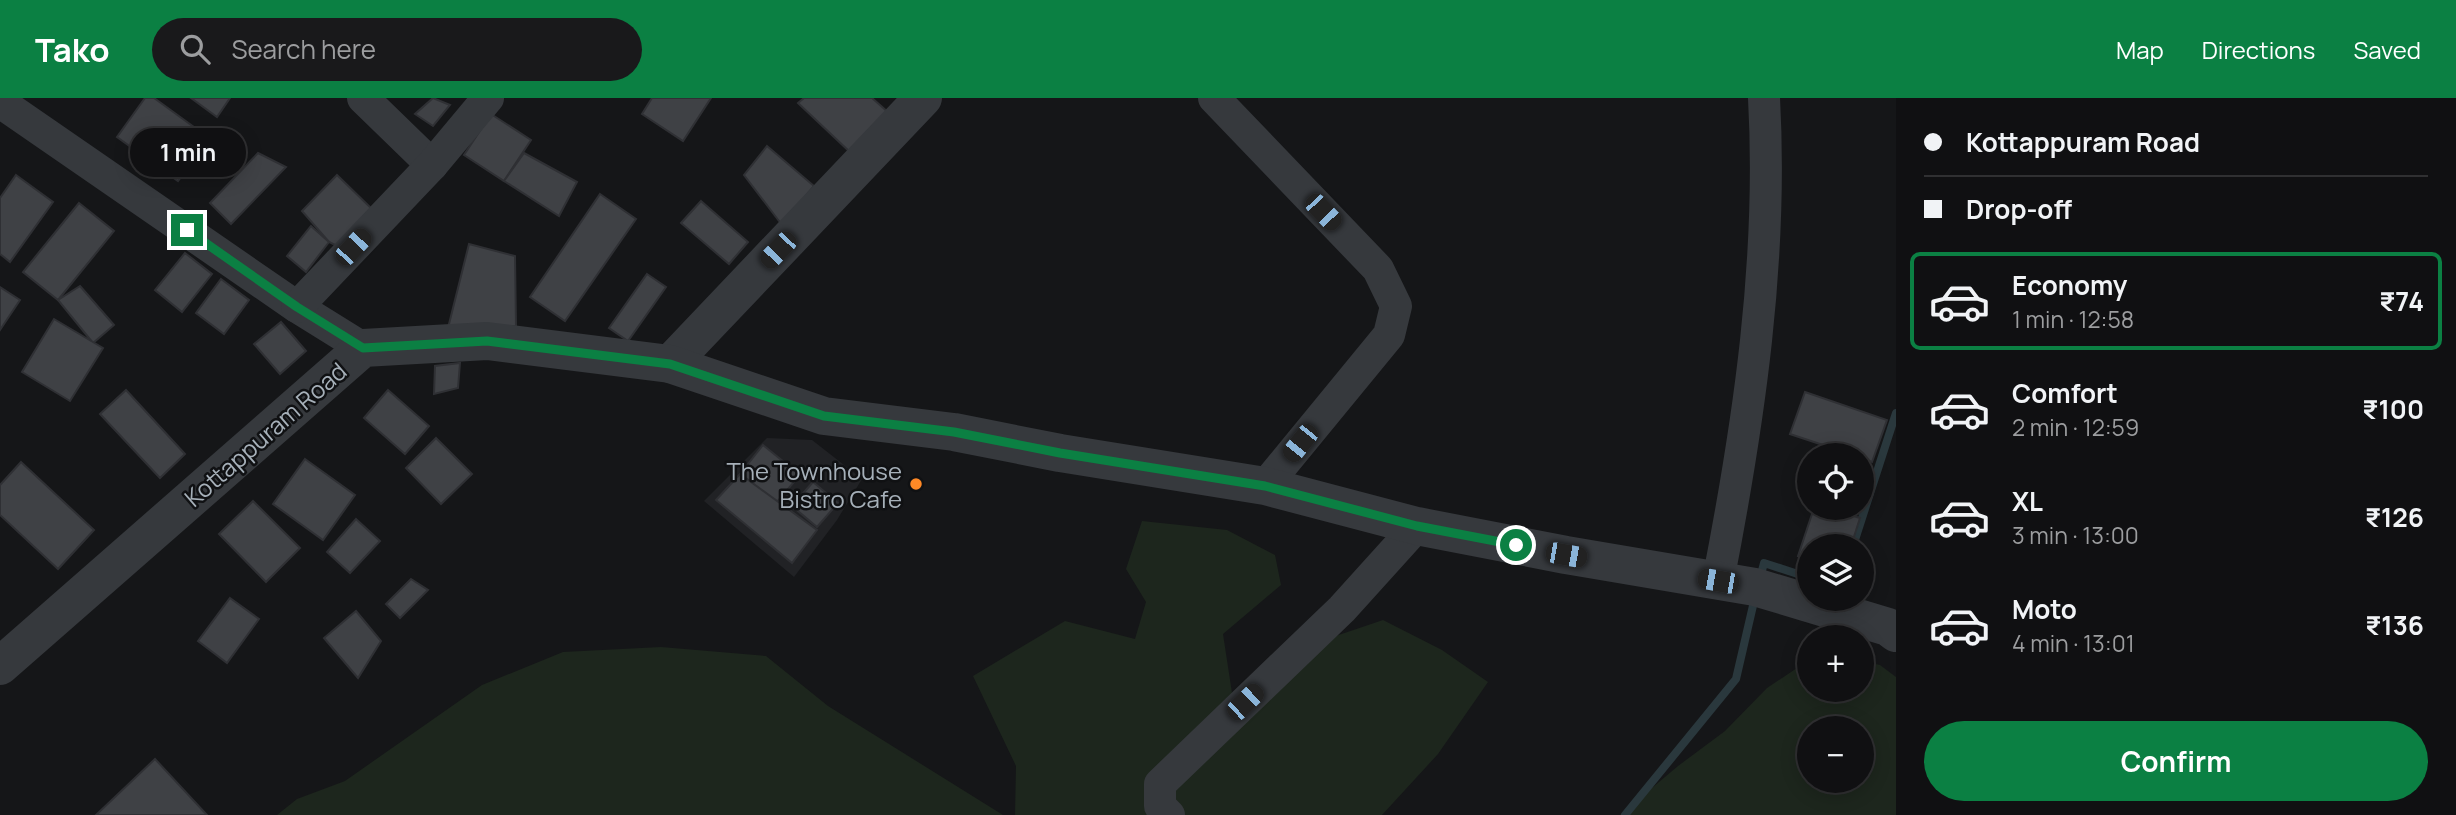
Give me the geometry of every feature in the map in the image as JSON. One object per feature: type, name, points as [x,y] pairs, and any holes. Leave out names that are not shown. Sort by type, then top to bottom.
[{"type":"street","points":[[363,98],[432,165]]},
{"type":"street","points":[[297,307],[432,165],[488,98]]},
{"type":"street","points":[[670,364],[923,98]]},
{"type":"street","points":[[1214,98],[1378,269],[1396,306],[1389,335],[1265,486]]},
{"type":"street","points":[[1748,587],[1731,517],[1760,312],[1765,249],[1767,156],[1764,98]]},
{"type":"street","points":[[0,102],[297,307],[363,348]]},
{"type":"street","name":"Kottappuram Road","points":[[0,666],[363,348],[487,341],[670,364],[824,416],[954,432],[1060,453],[1265,486],[1417,526],[1748,587],[1888,627],[1896,633]]},
{"type":"street","points":[[1169,815],[1160,806],[1160,784],[1342,608],[1417,526]]},
{"type":"shaded area","points":[[767,438],[812,440],[862,479],[837,520],[794,577],[704,501]]},
{"type":"shaded area","points":[[1142,521],[1227,530],[1275,555],[1281,585],[1223,634],[1232,693],[1321,641],[1383,620],[1442,650],[1488,682],[1438,754],[1382,815],[1015,815],[1016,766],[973,676],[1065,621],[1135,639],[1146,602],[1126,569]]},
{"type":"shaded area","points":[[661,647],[766,656],[828,706],[1003,815],[277,815],[297,799],[345,781],[482,685],[563,652]]},
{"type":"shaded area","points":[[1874,664],[1880,665],[1896,677],[1896,815],[1620,815],[1725,731],[1767,688],[1797,668],[1797,702],[1874,702]]},
{"type":"building","points":[[145,98],[154,98],[209,138],[178,181],[117,137]]},
{"type":"building","points":[[191,98],[230,98],[217,117]]},
{"type":"building","points":[[433,98],[450,105],[433,126],[415,114]]},
{"type":"building","points":[[652,98],[711,98],[683,141],[642,114]]},
{"type":"building","points":[[804,98],[872,98],[889,113],[851,153],[798,103]]},
{"type":"building","points":[[491,114],[531,140],[504,181],[464,155]]},
{"type":"building","points":[[767,146],[814,186],[782,225],[744,175]]},
{"type":"building","points":[[258,153],[286,167],[231,224],[210,203]]},
{"type":"building","points":[[524,153],[577,182],[559,216],[504,181]]},
{"type":"building","points":[[16,175],[53,202],[10,262],[0,254],[0,198]]},
{"type":"building","points":[[337,175],[374,211],[339,247],[329,242],[302,211]]},
{"type":"building","points":[[600,194],[636,219],[565,321],[530,297]]},
{"type":"building","points":[[701,201],[748,242],[729,264],[681,223]]},
{"type":"building","points":[[79,203],[114,231],[58,300],[23,272]]},
{"type":"building","points":[[311,226],[329,242],[306,272],[287,256]]},
{"type":"building","points":[[469,244],[515,256],[516,326],[448,328]]},
{"type":"building","points":[[185,253],[212,274],[182,312],[155,290]]},
{"type":"building","points":[[647,274],[666,287],[628,341],[609,328]]},
{"type":"building","points":[[221,279],[249,300],[224,334],[196,313]]},
{"type":"building","points":[[80,286],[114,325],[93,343],[58,300]]},
{"type":"building","points":[[0,287],[20,300],[0,330]]},
{"type":"building","points":[[54,319],[103,348],[70,401],[22,372]]},
{"type":"building","points":[[281,322],[306,351],[280,374],[254,344]]},
{"type":"building","points":[[460,363],[458,388],[434,394],[435,366]]},
{"type":"building","points":[[126,390],[185,454],[160,478],[100,414]]},
{"type":"building","points":[[388,390],[429,426],[405,454],[364,418]]},
{"type":"building","points":[[1805,392],[1887,420],[1874,456],[1874,443],[1817,443],[1790,434]]},
{"type":"building","points":[[436,438],[472,474],[441,504],[406,468]]},
{"type":"building","points":[[763,445],[800,475],[777,502],[740,474]]},
{"type":"building","points":[[305,459],[355,495],[323,540],[273,504]]},
{"type":"building","points":[[21,462],[94,530],[58,569],[0,515],[0,485]]},
{"type":"building","points":[[740,474],[817,530],[792,563],[716,500]]},
{"type":"building","points":[[813,482],[838,503],[817,527],[792,506]]},
{"type":"building","points":[[253,501],[300,548],[266,582],[219,534]]},
{"type":"building","points":[[356,519],[380,541],[350,573],[327,552]]},
{"type":"building","points":[[1810,520],[1859,520],[1855,534],[1805,534]]},
{"type":"building","points":[[411,579],[428,590],[400,618],[386,604]]},
{"type":"building","points":[[230,598],[259,619],[227,663],[198,641]]},
{"type":"building","points":[[356,611],[381,641],[358,678],[324,638]]},
{"type":"building","points":[[155,759],[207,815],[96,815]]},
{"type":"waterway","points":[[1857,534],[1896,413]]},
{"type":"waterway","points":[[1760,578],[1764,563],[1797,574]]},
{"type":"waterway","points":[[1625,815],[1736,679],[1755,597]]},
{"type":"place","name":"The Townhouse Bistro Cafe","points":[[916,484]]},
{"type":"route","points":[[187,230],[297,307],[363,348],[487,341],[670,364],[824,416],[954,432],[1060,453],[1265,486],[1417,526],[1516,545]]}]
